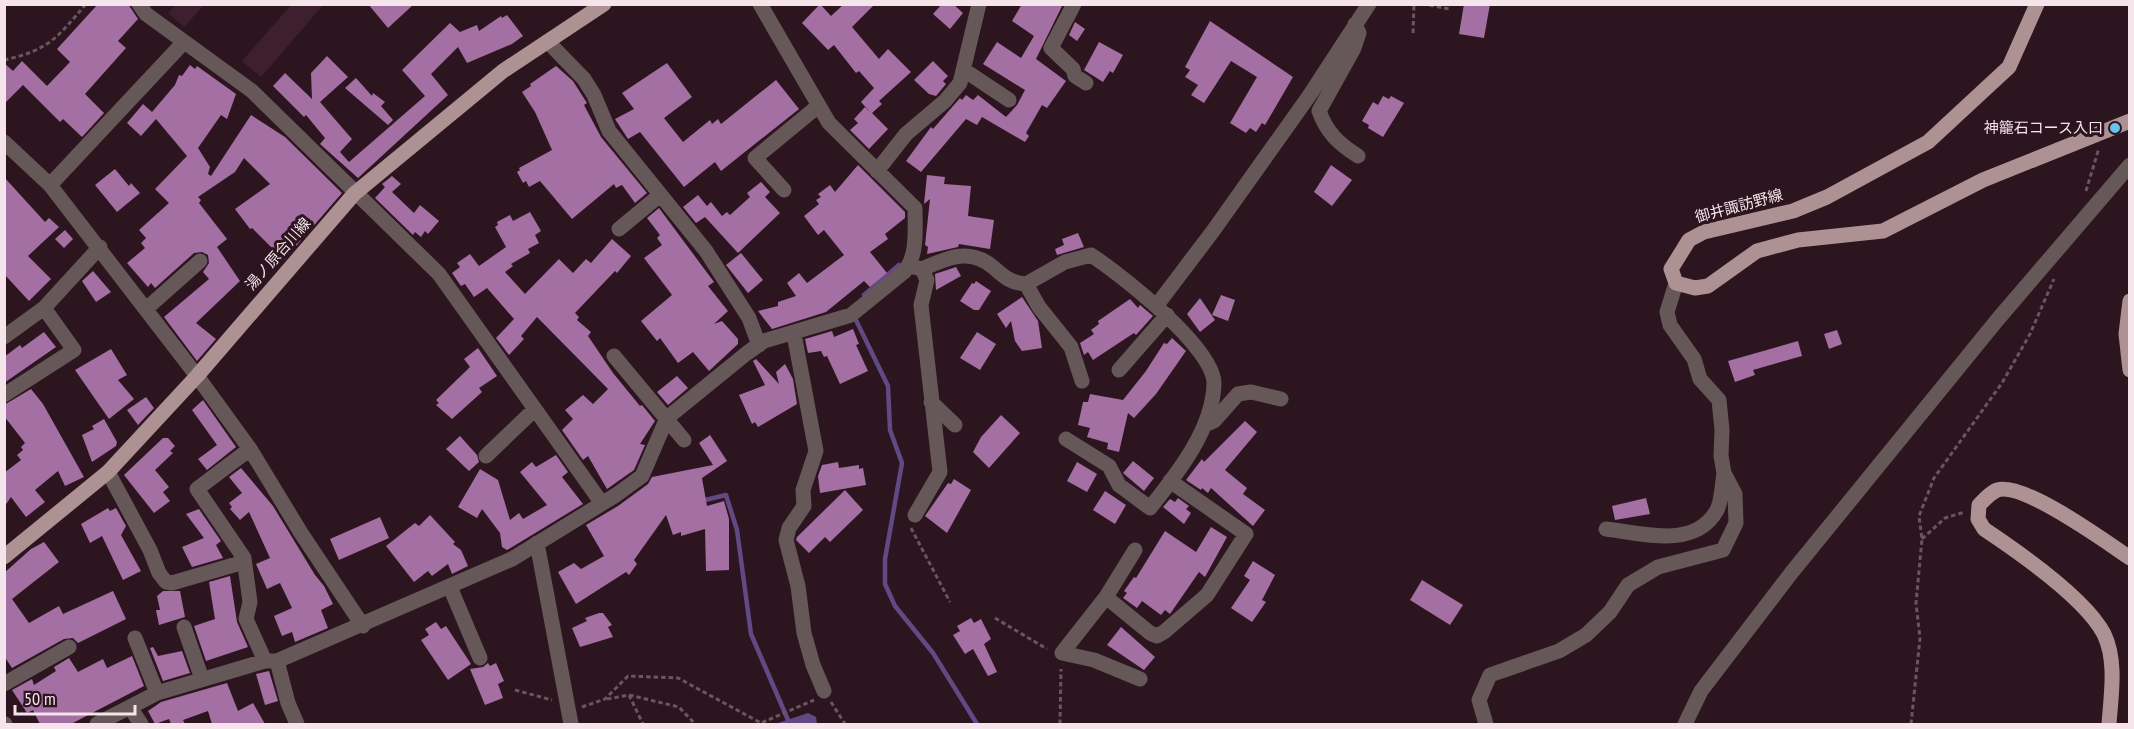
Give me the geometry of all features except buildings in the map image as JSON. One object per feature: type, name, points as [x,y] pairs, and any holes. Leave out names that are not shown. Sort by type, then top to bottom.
[{"type":"main road","name":"湯ノ原合川線","points":[[4,557],[108,472],[197,376],[354,194],[503,71],[604,4]]},
{"type":"main road","name":"御井諏訪野線","points":[[1676,283],[1671,269],[1689,240],[1704,232],[1793,211],[1827,197],[1928,142],[2009,67],[2037,4]]},
{"type":"main road","points":[[1676,283],[1695,288],[1708,286],[1757,251],[1798,240],[1883,231],[1983,180],[2105,129],[2130,122]]},
{"type":"main road","points":[[2130,301],[2126,334],[2130,369]]},
{"type":"main road","points":[[2109,724],[2112,667],[2104,635],[2085,608],[1984,529],[1978,519],[1979,510],[1987,496],[1998,490],[2013,489],[2039,500],[2130,558]]},
{"type":"street","points":[[140,4],[146,14],[252,91],[354,194],[439,274],[601,502]]},
{"type":"street","points":[[760,4],[817,107],[829,123],[915,208],[916,267],[927,280],[921,304],[940,472],[915,514]]},
{"type":"street","points":[[877,171],[906,134],[953,92],[960,82],[979,4]]},
{"type":"street","points":[[1074,4],[1051,48],[1073,69],[1075,76],[1086,83]]},
{"type":"street","points":[[1119,370],[1162,310],[1213,231],[1309,96],[1369,4]]},
{"type":"street","points":[[1355,24],[1359,33],[1354,48],[1319,111],[1325,129],[1342,146],[1358,156]]},
{"type":"street","points":[[51,185],[184,42]]},
{"type":"street","points":[[548,42],[584,79],[594,95],[609,131],[706,251],[749,318],[759,345]]},
{"type":"street","points":[[964,70],[1009,100]]},
{"type":"street","points":[[784,190],[755,158],[817,107]]},
{"type":"street","points":[[4,142],[51,185],[197,376],[250,449],[301,533],[363,626]]},
{"type":"street","points":[[1685,724],[1701,692],[1792,572],[1998,319],[2130,165]]},
{"type":"street","points":[[619,229],[660,195]]},
{"type":"street","points":[[4,337],[44,308],[100,247]]},
{"type":"street","points":[[97,724],[131,709],[157,693],[271,661],[363,626],[512,559],[601,502],[616,495],[642,476],[666,420],[759,345],[851,315],[916,267],[949,257],[964,254],[976,256],[1006,279],[1026,284],[1065,262],[1090,255],[1162,310],[1212,368],[1214,384],[1205,425],[1150,508],[1119,485],[1109,466],[1066,439]]},
{"type":"street","points":[[146,309],[200,261]]},
{"type":"street","points":[[1606,529],[1680,537],[1699,529],[1718,508],[1724,473],[1719,400],[1700,379],[1694,359],[1670,325],[1667,312],[1676,283]]},
{"type":"street","points":[[1026,284],[1039,307],[1071,347],[1082,381]]},
{"type":"street","points":[[4,395],[74,350],[44,308]]},
{"type":"street","points":[[794,334],[816,451],[803,490],[804,506],[789,528],[786,540],[798,586],[804,633],[813,665],[826,692]]},
{"type":"street","points":[[614,356],[684,440]]},
{"type":"street","points":[[1205,425],[1214,421],[1238,394],[1251,392],[1281,399]]},
{"type":"street","points":[[931,402],[955,425]]},
{"type":"street","points":[[486,456],[534,410]]},
{"type":"street","points":[[250,449],[197,489],[244,558],[250,603],[246,619],[271,661],[297,724]]},
{"type":"street","points":[[108,472],[150,550],[159,573],[166,582],[172,583],[237,564],[244,558]]},
{"type":"street","points":[[1486,724],[1479,700],[1490,675],[1559,651],[1586,635],[1610,612],[1628,585],[1658,567],[1723,550],[1736,523],[1735,494],[1724,473]]},
{"type":"street","points":[[1106,597],[1135,623],[1157,636],[1179,621],[1207,595],[1246,534],[1170,481]]},
{"type":"street","points":[[537,543],[571,724]]},
{"type":"street","points":[[1135,550],[1106,597],[1062,653],[1094,660],[1140,680]]},
{"type":"street","points":[[450,587],[480,658]]},
{"type":"street","points":[[184,627],[202,679]]},
{"type":"street","points":[[135,638],[157,693]]},
{"type":"street","points":[[4,684],[69,647]]},
{"type":"street","points":[[131,709],[141,724]]},
{"type":"path","points":[[4,60],[42,49],[64,30],[86,4]]},
{"type":"path","points":[[1413,33],[1414,4]]},
{"type":"path","points":[[1422,4],[1450,9]]},
{"type":"path","points":[[2083,200],[2105,129]]},
{"type":"path","points":[[1911,724],[1918,662],[1916,603],[1922,539],[1919,516],[1934,478],[2002,383],[2030,334],[2058,271]]},
{"type":"path","points":[[1922,539],[1945,518],[1979,510]]},
{"type":"path","points":[[915,514],[909,523],[950,602]]},
{"type":"path","points":[[995,618],[1035,644],[1062,653],[1060,724]]},
{"type":"path","points":[[605,699],[628,676],[678,678],[761,723],[826,692],[845,724]]},
{"type":"path","points":[[515,690],[585,708],[605,699],[629,695],[679,707],[695,724]]},
{"type":"path","points":[[629,695],[643,724]]},
{"type":"shaded area","points":[[175,5],[204,5],[184,27],[168,13]]},
{"type":"shaded area","points":[[291,5],[323,5],[261,77],[242,61]]},
{"type":"shaded area","points":[[808,713],[816,717],[817,724],[775,724]]},
{"type":"waterway","points":[[864,295],[899,265]]},
{"type":"waterway","points":[[854,316],[888,386],[890,430],[902,463],[885,559],[885,584],[895,606],[933,653],[977,724]]},
{"type":"waterway","points":[[701,501],[726,495],[737,530],[751,634],[788,720]]},
{"type":"place","name":"神籠石コース入口","points":[[2115,128]]}]
